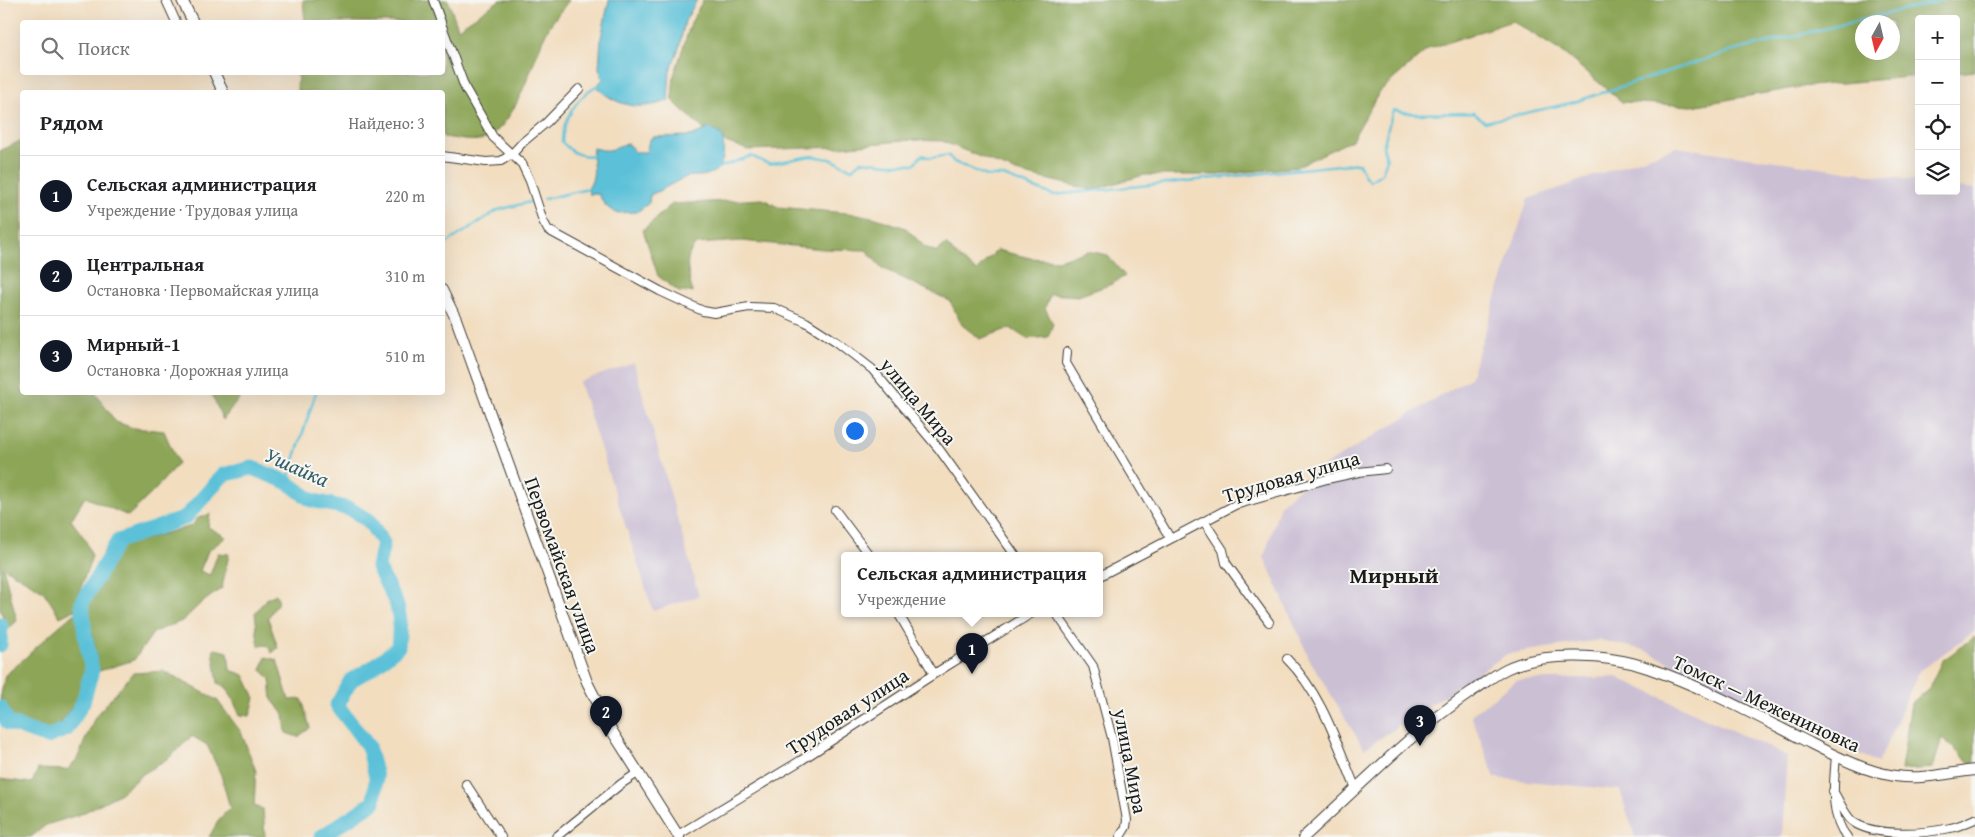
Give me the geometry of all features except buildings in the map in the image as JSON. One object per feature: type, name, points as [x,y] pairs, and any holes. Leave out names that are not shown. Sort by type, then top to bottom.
[{"type":"street","points":[[166,0],[175,20]]},
{"type":"street","points":[[182,0],[192,20]]},
{"type":"street","name":"улица Мира","points":[[433,0],[440,20]]},
{"type":"street","name":"улица Мира","points":[[445,32],[465,88],[493,137],[522,164],[530,181],[542,221],[548,230],[677,300],[703,311],[714,313],[749,308],[774,308],[806,322],[837,342],[872,368],[939,449],[1013,552]]},
{"type":"street","points":[[215,75],[222,90]]},
{"type":"street","points":[[445,156],[494,162],[501,161],[512,154],[547,122],[579,89]]},
{"type":"street","name":"Первомайская улица","points":[[445,296],[456,320],[587,682],[612,731],[678,836]]},
{"type":"street","points":[[1067,352],[1066,362],[1170,538]]},
{"type":"street","name":"Трудовая улица","points":[[1103,574],[1235,505],[1359,472],[1386,469]]},
{"type":"street","points":[[835,510],[866,552]]},
{"type":"street","points":[[1204,521],[1223,550],[1226,563],[1269,622]]},
{"type":"street","points":[[900,617],[934,674]]},
{"type":"street","name":"Трудовая улица","points":[[678,836],[800,761],[1026,617]]},
{"type":"street","name":"улица Мира","points":[[1059,617],[1093,666],[1100,690],[1112,738],[1127,820],[1126,827],[1120,837]]},
{"type":"street","name":"Томск — Межениновка","points":[[1356,789],[1447,709],[1504,670],[1543,657],[1602,659],[1647,667],[1740,708],[1836,756],[1875,772],[1914,778],[1975,770]]},
{"type":"street","points":[[1287,659],[1307,682],[1323,712],[1356,789],[1304,837]]},
{"type":"street","points":[[1836,756],[1833,791],[1837,813],[1847,837]]},
{"type":"street","points":[[556,837],[621,784],[639,772]]},
{"type":"street","points":[[466,784],[501,837]]},
{"type":"street","points":[[1833,791],[1850,820],[1861,828],[1873,832],[1894,834],[1950,828],[1975,819]]},
{"type":"shaded area","points":[[1676,147],[1915,180],[1915,195],[1960,195],[1960,187],[1975,189],[1975,631],[1919,671],[1878,763],[1644,650],[1600,640],[1507,654],[1364,749],[1310,660],[1264,557],[1280,505],[1324,466],[1470,378],[1528,199]]},
{"type":"shaded area","points":[[634,363],[699,596],[653,611],[579,382]]},
{"type":"shaded area","points":[[1617,677],[1787,756],[1782,837],[1635,837],[1620,790],[1495,778],[1471,715],[1517,680]]},
{"type":"green space","points":[[303,0],[448,0],[458,28],[500,0],[569,0],[547,30],[528,79],[503,124],[493,134],[481,140],[472,141],[445,137],[445,90],[297,90],[298,75],[445,75],[445,20],[305,20]]},
{"type":"green space","points":[[703,0],[1975,0],[1975,71],[1960,73],[1960,15],[1915,15],[1915,76],[1800,87],[1692,106],[1622,102],[1562,52],[1512,21],[1428,49],[1380,91],[1352,140],[1296,167],[1216,175],[1144,175],[1092,190],[1016,172],[942,141],[911,140],[840,147],[748,150],[712,137],[677,105],[672,98],[674,75],[691,23]]},
{"type":"green space","points":[[20,141],[20,395],[96,395],[116,422],[134,428],[164,431],[178,463],[154,491],[128,516],[85,497],[71,520],[85,539],[92,556],[80,590],[76,609],[60,617],[43,591],[3,567],[17,621],[8,629],[0,609],[0,151]]},
{"type":"green space","points":[[763,199],[778,207],[857,214],[906,228],[925,247],[937,252],[946,244],[958,257],[976,271],[997,250],[1030,258],[1058,260],[1088,251],[1107,255],[1125,276],[1112,284],[1078,296],[1050,294],[1045,308],[1053,324],[1048,337],[1027,339],[1010,328],[980,339],[962,325],[950,301],[882,268],[866,250],[823,249],[742,241],[696,244],[689,255],[688,261],[692,292],[679,292],[658,276],[643,230],[672,204]]},
{"type":"green space","points":[[212,395],[240,395],[241,396],[223,420]]},
{"type":"green space","points":[[210,514],[208,527],[226,537],[208,551],[200,571],[210,575],[218,553],[229,554],[222,588],[199,605],[182,621],[154,632],[134,660],[99,671],[87,606],[120,546],[192,526],[198,518]]},
{"type":"green space","points":[[276,594],[279,601],[268,618],[278,648],[272,653],[267,645],[259,646],[255,613],[266,599]]},
{"type":"green space","points":[[76,613],[86,666],[83,690],[59,726],[45,734],[11,721],[0,700],[5,675]]},
{"type":"green space","points":[[1975,637],[1975,762],[1970,763],[1942,738],[1933,768],[1901,770],[1911,703],[1928,690],[1942,661]]},
{"type":"green space","points":[[215,649],[228,652],[230,670],[244,675],[255,698],[250,716],[240,715],[227,688],[218,683],[213,651]]},
{"type":"green space","points":[[266,657],[277,660],[289,700],[302,699],[310,728],[298,737],[286,733],[284,714],[272,700],[270,679],[261,670]]},
{"type":"green space","points":[[164,671],[217,700],[241,732],[256,771],[254,806],[263,809],[265,837],[209,837],[220,818],[230,808],[221,775],[207,745],[192,736],[170,757],[143,774],[119,794],[81,814],[46,825],[31,837],[0,837],[0,779],[32,783],[38,769],[67,770],[77,759],[95,717],[133,673]]},
{"type":"water","points":[[609,0],[697,0],[685,21],[679,48],[670,71],[668,101],[648,106],[630,105],[612,99],[596,86],[603,79],[599,68],[601,38]]},
{"type":"water","points":[[710,128],[723,136],[722,160],[713,173],[703,176],[686,177],[650,195],[649,203],[637,212],[615,213],[606,206],[598,194],[589,194],[588,189],[593,178],[593,148],[609,150],[628,144],[635,152],[646,152],[652,137],[691,136]]},
{"type":"waterway","points":[[718,168],[751,156],[769,164],[811,156],[830,159],[852,169],[861,161],[914,164],[922,155],[931,158],[948,155],[954,162],[987,176],[1003,176],[1053,195],[1359,163],[1364,175],[1370,181],[1382,173],[1387,159],[1383,147],[1393,110],[1415,114],[1474,113],[1485,122],[1571,103],[1728,52],[1944,0]]},
{"type":"waterway","points":[[592,156],[576,153],[562,142],[565,125],[572,110],[577,102],[596,86]]},
{"type":"waterway","points":[[544,199],[588,189]]},
{"type":"waterway","points":[[445,244],[498,210],[530,202]]},
{"type":"waterway","points":[[287,482],[315,395]]},
{"type":"waterway","name":"Ушайка","points":[[0,708],[8,723],[47,737],[67,729],[83,702],[92,670],[85,635],[82,603],[118,541],[185,518],[223,475],[252,468],[287,482],[311,500],[350,509],[369,521],[383,543],[378,567],[397,605],[400,621],[398,647],[372,668],[351,680],[337,705],[368,746],[376,777],[374,802],[321,837]]},
{"type":"waterway","name":"Ушайка","points":[[0,624],[0,645]]},
{"type":"place","name":"Сельская администрация","points":[[972,674]]},
{"type":"place","name":"Центральная","points":[[606,737]]},
{"type":"place","name":"Мирный-1","points":[[1420,746]]},
{"type":"district","name":"Мирный","points":[[1394,575]]}]
